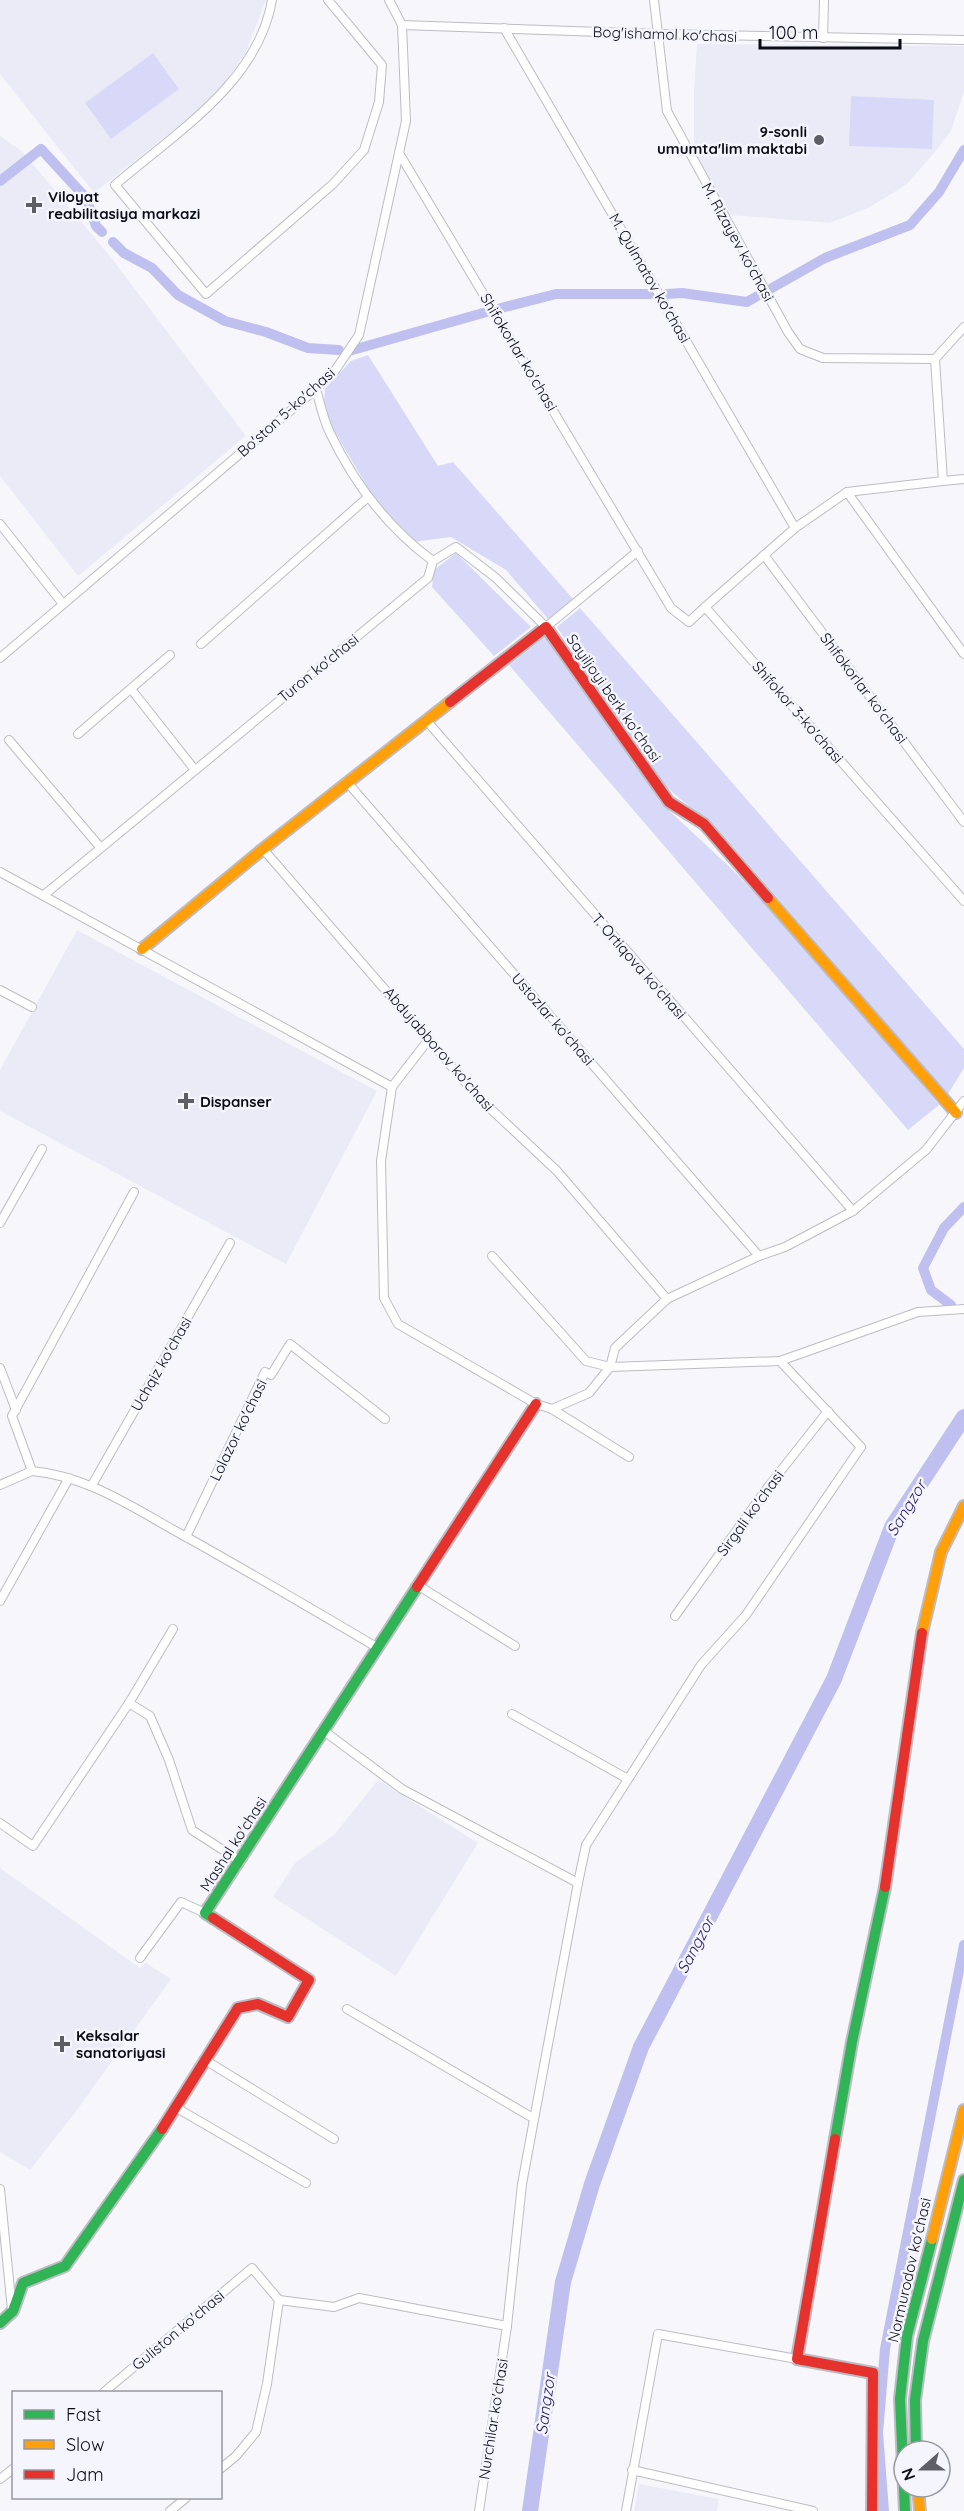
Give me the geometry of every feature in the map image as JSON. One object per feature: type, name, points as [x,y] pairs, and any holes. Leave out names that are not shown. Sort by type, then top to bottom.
[{"type":"street","points":[[272,0],[269,20],[231,85],[115,185],[206,294],[333,184],[364,150],[379,102],[382,65],[328,0]]},
{"type":"street","name":"Bo'ston 5-ko'chasi","points":[[0,658],[316,389],[334,372],[358,335],[406,122],[402,26],[389,0]]},
{"type":"street","name":"M. Rizayev ko'chasi","points":[[654,0],[667,111],[788,332],[800,349],[823,358],[935,359]]},
{"type":"street","points":[[823,38],[824,0]]},
{"type":"street","name":"Bog'ishamol ko'chasi","points":[[402,26],[964,40]]},
{"type":"street","name":"M. Qulmatov ko'chasi","points":[[504,28],[795,528]]},
{"type":"street","name":"Shifokorlar ko'chasi","points":[[399,153],[638,551]]},
{"type":"street","points":[[944,481],[935,359],[964,327]]},
{"type":"street","points":[[316,389],[329,431],[367,498],[407,541],[433,561],[456,547],[496,578],[546,627],[638,551],[671,608],[689,622],[795,528],[847,492],[964,479]]},
{"type":"street","points":[[847,492],[964,654]]},
{"type":"street","points":[[201,644],[367,498]]},
{"type":"street","points":[[0,524],[63,604]]},
{"type":"street","name":"Shifokorlar ko'chasi","points":[[764,555],[964,822]]},
{"type":"street","name":"Turon ko'chasi","points":[[44,895],[428,578],[433,561]]},
{"type":"street","name":"Shifokor 3-ko'chasi","points":[[705,607],[964,901]]},
{"type":"street","name":"Sayiljoyi berk ko'chasi","points":[[142,949],[347,782],[546,627],[669,802],[704,824],[956,1113]]},
{"type":"street","points":[[78,734],[171,655]]},
{"type":"street","points":[[131,689],[195,770]]},
{"type":"street","name":"T. Ortiqova ko'chasi","points":[[426,720],[853,1211]]},
{"type":"street","points":[[9,740],[100,847]]},
{"type":"street","name":"Ustozlar ko'chasi","points":[[347,782],[759,1256]]},
{"type":"street","name":"Abdujabborov ko'chasi","points":[[263,849],[479,1098],[556,1171],[667,1299]]},
{"type":"street","points":[[0,872],[392,1087]]},
{"type":"street","points":[[0,990],[32,1007]]},
{"type":"street","points":[[429,1038],[392,1087],[381,1161],[384,1298],[398,1324],[536,1404],[552,1409],[629,1457]]},
{"type":"street","points":[[552,1409],[589,1393],[610,1368],[615,1348],[667,1299],[759,1256],[784,1247],[853,1211],[926,1149],[964,1101]]},
{"type":"street","points":[[0,1223],[42,1149]]},
{"type":"street","points":[[32,1471],[12,1416],[134,1192]]},
{"type":"street","name":"Uchqiz ko'chasi","points":[[92,1485],[230,1243]]},
{"type":"street","points":[[492,1256],[586,1361],[610,1368],[780,1361],[918,1312],[964,1309]]},
{"type":"street","name":"Lolazor ko'chasi","points":[[186,1537],[266,1372],[270,1375],[290,1344],[385,1419]]},
{"type":"street","points":[[780,1361],[828,1411]]},
{"type":"street","points":[[0,1368],[16,1410]]},
{"type":"street","name":"Mashal ko'chasi","points":[[0,2324],[13,2311],[23,2283],[65,2266],[152,2145],[238,2008],[251,2003],[261,2004],[288,2017],[309,1980],[206,1913],[536,1404]]},
{"type":"street","name":"Sirgali ko'chasi","points":[[675,1616],[768,1487],[828,1411]]},
{"type":"street","name":"Nurchilar ko'chasi","points":[[479,2511],[507,2326],[522,2184],[586,1845],[701,1665],[746,1615],[861,1447],[828,1411]]},
{"type":"street","points":[[0,1485],[32,1471],[53,1473],[92,1485],[378,1648]]},
{"type":"street","points":[[0,1601],[69,1478]]},
{"type":"street","points":[[797,2359],[852,2042],[890,1864],[925,1614],[941,1552],[964,1506]]},
{"type":"street","points":[[418,1586],[515,1646]]},
{"type":"street","points":[[0,1823],[33,1846],[129,1703],[173,1629]]},
{"type":"street","points":[[129,1703],[150,1716],[192,1830],[240,1861]]},
{"type":"street","points":[[512,1714],[628,1779]]},
{"type":"street","points":[[324,1731],[402,1789],[578,1883]]},
{"type":"street","points":[[140,1958],[181,1902],[206,1913]]},
{"type":"street","points":[[347,2009],[533,2118]]},
{"type":"street","points":[[205,2060],[334,2139]]},
{"type":"street","points":[[175,2108],[306,2183]]},
{"type":"street","name":"Normurodov ko'chasi","points":[[905,2511],[900,2399],[907,2336],[964,2110]]},
{"type":"street","name":"Normurodov ko'chasi","points":[[916,2439],[915,2400],[923,2341],[964,2180]]},
{"type":"street","points":[[0,2189],[13,2311]]},
{"type":"street","name":"Guliston ko'chasi","points":[[105,2391],[252,2268],[279,2300]]},
{"type":"street","points":[[222,2467],[236,2456],[256,2432],[267,2384],[279,2300],[334,2307],[359,2298],[507,2326]]},
{"type":"street","points":[[626,2511],[658,2334],[873,2373],[872,2511]]},
{"type":"street","points":[[0,2480],[12,2470]]},
{"type":"street","points":[[632,2470],[813,2511]]},
{"type":"street","points":[[170,2511],[185,2499]]},
{"type":"shaded area","points":[[0,0],[266,0],[245,54],[222,86],[195,113],[94,193],[0,74]]},
{"type":"shaded area","name":"9-sonli umumta'lim maktabi","points":[[697,44],[964,46],[964,92],[951,131],[935,152],[906,185],[868,208],[830,223],[729,215],[694,149]]},
{"type":"shaded area","points":[[153,53],[179,89],[111,139],[85,103]]},
{"type":"shaded area","points":[[851,96],[934,100],[932,149],[849,146]]},
{"type":"shaded area","points":[[0,136],[22,151],[113,260],[246,436],[78,576],[0,476]]},
{"type":"shaded area","points":[[368,355],[438,466],[453,462],[573,599],[548,619],[506,570],[451,537],[413,542],[372,495],[332,427],[324,402],[325,389],[351,361]]},
{"type":"shaded area","points":[[456,553],[531,627],[494,656],[432,587],[434,570]]},
{"type":"shaded area","points":[[580,608],[964,1049],[964,1068],[948,1094],[709,819],[691,808],[664,785],[557,627]]},
{"type":"shaded area","points":[[546,636],[610,724],[660,802],[736,873],[834,979],[939,1105],[908,1130],[509,665]]},
{"type":"shaded area","name":"Dispanser","points":[[77,930],[377,1091],[286,1264],[0,1111],[0,1070]]},
{"type":"shaded area","points":[[378,1780],[478,1843],[396,1976],[273,1897],[295,1863],[334,1835]]},
{"type":"shaded area","name":"Keksalar sanatoriyasi","points":[[0,1868],[140,1968],[146,1963],[171,1979],[77,2110],[30,2170],[0,2152]]},
{"type":"shaded area","points":[[639,2484],[719,2499],[717,2511],[634,2511]]},
{"type":"waterway","points":[[0,181],[41,149],[86,198],[96,226],[102,232]]},
{"type":"waterway","points":[[772,288],[825,258],[910,225],[939,192],[964,150]]},
{"type":"waterway","points":[[113,242],[124,253],[152,268],[178,295],[225,321],[266,332],[308,348],[339,350]]},
{"type":"waterway","points":[[667,294],[682,293],[747,302],[759,295]]},
{"type":"waterway","points":[[501,308],[556,294],[651,294]]},
{"type":"waterway","points":[[349,351],[490,311]]},
{"type":"waterway","points":[[951,1305],[931,1290],[923,1268],[944,1228],[964,1207]]},
{"type":"waterway","name":"Sangzor","points":[[530,2511],[563,2282],[592,2184],[641,2047],[834,1679],[892,1527],[964,1417]]},
{"type":"waterway","points":[[884,2511],[878,2433],[885,2349],[964,1945]]},
{"type":"traffic: fast","points":[[213,1918],[205,1913],[417,1587]]},
{"type":"traffic: fast","points":[[835,2139],[852,2042],[885,1887]]},
{"type":"traffic: fast","points":[[0,2323],[13,2311],[23,2283],[65,2266],[162,2129]]},
{"type":"traffic: fast","points":[[916,2439],[915,2400],[923,2341],[964,2180]]},
{"type":"traffic: fast","points":[[905,2511],[900,2399],[907,2336],[932,2239]]},
{"type":"traffic: slow","points":[[142,949],[263,849],[450,702]]},
{"type":"traffic: slow","points":[[768,898],[956,1113]]},
{"type":"traffic: slow","points":[[922,1633],[941,1552],[964,1506]]},
{"type":"traffic: slow","points":[[932,2239],[964,2110]]},
{"type":"traffic: slow","points":[[919,2499],[920,2511]]},
{"type":"traffic: jam","points":[[450,702],[546,627],[669,802],[704,824],[768,898]]},
{"type":"traffic: jam","points":[[417,1587],[536,1404]]},
{"type":"traffic: jam","points":[[885,1887],[922,1633]]},
{"type":"traffic: jam","points":[[162,2129],[238,2008],[258,2004],[288,2017],[309,1980],[213,1918]]},
{"type":"traffic: jam","points":[[835,2139],[797,2359],[873,2373],[872,2511]]},
{"type":"place","name":"9-sonli umumta'lim maktabi","points":[[819,140]]},
{"type":"place","name":"Viloyat reabilitasiya markazi","points":[[34,205]]},
{"type":"place","name":"Dispanser","points":[[186,1101]]},
{"type":"place","name":"Keksalar sanatoriyasi","points":[[62,2044]]}]
